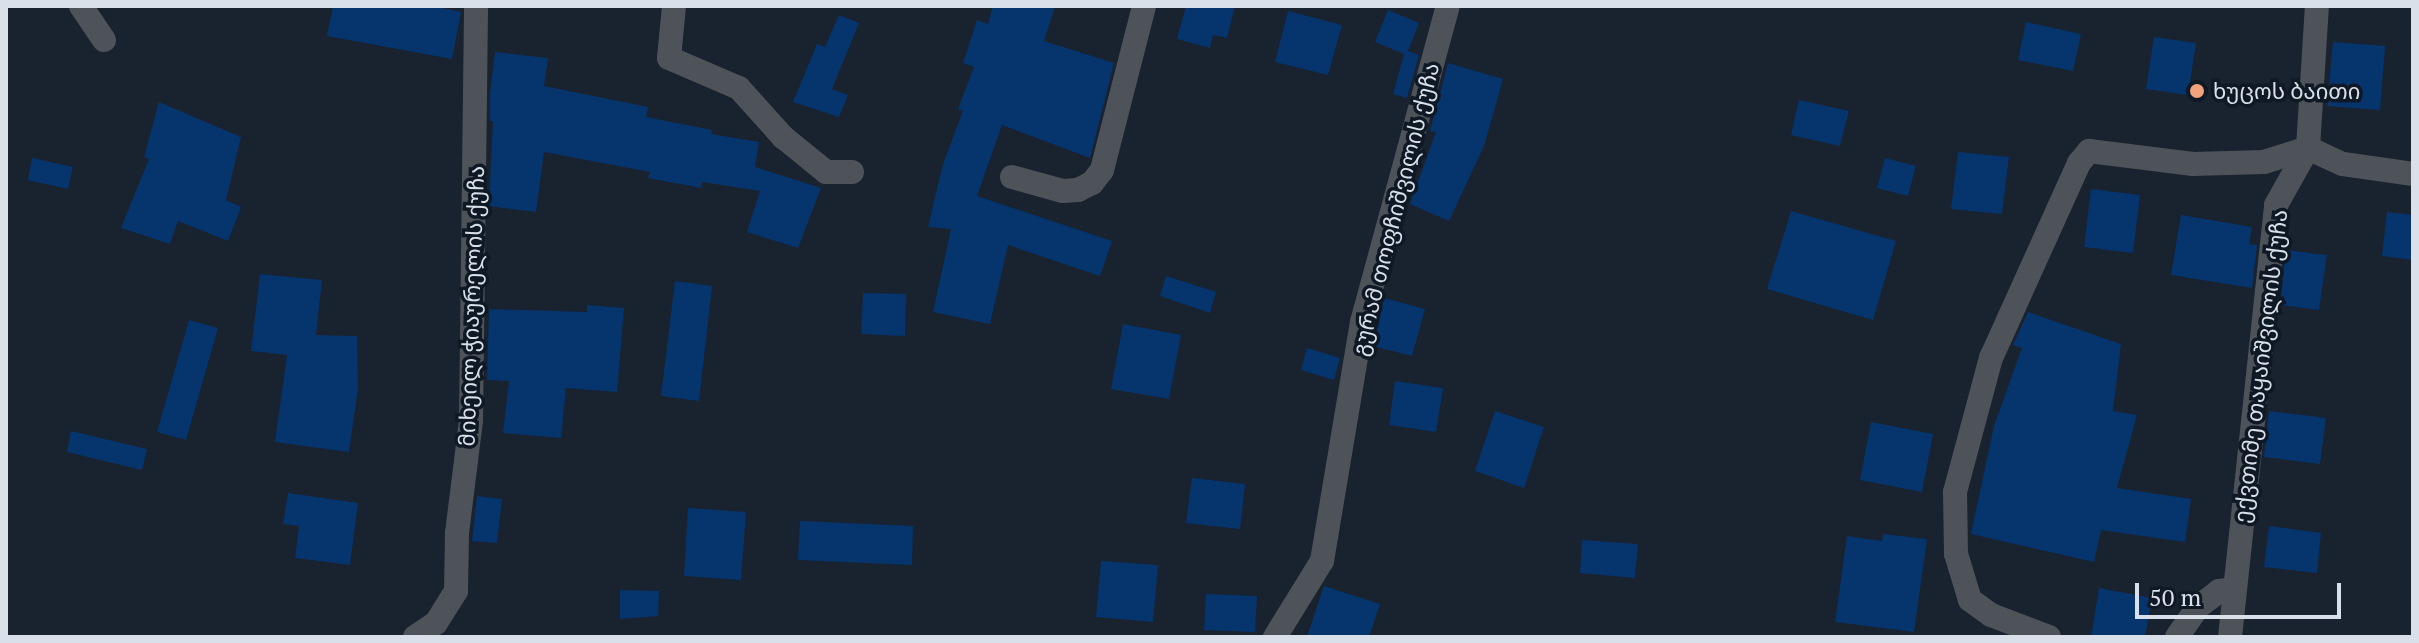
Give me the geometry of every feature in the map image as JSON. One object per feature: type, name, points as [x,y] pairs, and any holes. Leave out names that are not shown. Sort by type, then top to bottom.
[{"type":"street","points":[[81,6],[104,40]]},
{"type":"street","name":"მიხეილ ჭიაურელის ქუჩა","points":[[415,637],[436,623],[456,591],[457,533],[471,420],[476,6]]},
{"type":"street","points":[[674,6],[669,58],[739,88],[783,137],[826,172],[852,172]]},
{"type":"street","points":[[1012,177],[1063,191],[1078,190],[1092,183],[1102,170],[1144,6]]},
{"type":"street","name":"გურამ თოფჩიშვილის ქუჩა","points":[[1275,637],[1322,561],[1362,322],[1448,6]]},
{"type":"street","name":"ექვთიმე თაყაიშვილის ქუჩა","points":[[2230,637],[2276,205],[2308,148],[2317,6]]},
{"type":"street","points":[[2049,637],[1991,615],[1970,600],[1956,554],[1955,492],[1991,358],[2079,163],[2089,151],[2193,164],[2264,162],[2308,148],[2343,164],[2413,174]]},
{"type":"street","points":[[2177,637],[2198,607],[2219,591],[2235,589]]},
{"type":"building","points":[[333,6],[432,6],[461,12],[452,59],[327,36]]},
{"type":"building","points":[[993,6],[1055,6],[1044,41],[1114,63],[1090,158],[1002,125],[977,196],[1112,241],[1100,276],[1008,245],[990,324],[933,312],[951,229],[928,227],[943,164],[963,111],[958,109],[974,67],[963,63],[977,20],[988,24]]},
{"type":"building","points":[[1186,6],[1235,6],[1227,38],[1213,35],[1210,48],[1177,39]]},
{"type":"building","points":[[1388,10],[1419,23],[1408,51],[1419,55],[1407,98],[1393,94],[1404,54],[1375,42]]},
{"type":"building","points":[[1288,11],[1342,25],[1328,75],[1275,62]]},
{"type":"building","points":[[839,15],[859,23],[832,89],[848,95],[839,117],[793,102],[817,44],[825,47]]},
{"type":"building","points":[[2026,22],[2081,34],[2073,71],[2018,60]]},
{"type":"building","points":[[2154,37],[2196,43],[2188,95],[2146,89]]},
{"type":"building","points":[[2333,42],[2385,46],[2380,110],[2327,106]]},
{"type":"building","points":[[495,52],[548,58],[544,86],[648,107],[646,117],[712,130],[711,134],[759,142],[755,167],[821,188],[798,248],[747,232],[760,191],[702,182],[701,188],[648,178],[650,172],[544,152],[536,212],[489,206],[493,121],[490,121],[490,94]]},
{"type":"building","points":[[1448,63],[1503,79],[1484,146],[1449,221],[1410,204],[1436,132],[1430,131]]},
{"type":"building","points":[[1799,100],[1849,111],[1840,146],[1791,135]]},
{"type":"building","points":[[159,102],[241,137],[226,200],[241,207],[228,241],[178,221],[170,244],[121,228],[149,159],[144,157]]},
{"type":"building","points":[[1958,152],[2009,157],[2002,214],[1951,209]]},
{"type":"building","points":[[32,158],[73,167],[68,189],[28,180]]},
{"type":"building","points":[[1885,158],[1916,166],[1908,196],[1877,188]]},
{"type":"building","points":[[2091,189],[2140,195],[2133,253],[2084,247]]},
{"type":"building","points":[[1791,211],[1896,241],[1873,320],[1767,289]]},
{"type":"building","points":[[2387,212],[2413,215],[2413,260],[2382,256]]},
{"type":"building","points":[[2181,215],[2252,227],[2249,244],[2257,245],[2252,288],[2171,275]]},
{"type":"building","points":[[2286,250],[2327,255],[2319,310],[2280,305]]},
{"type":"building","points":[[260,274],[322,280],[316,335],[357,336],[358,388],[349,452],[275,442],[287,355],[251,351]]},
{"type":"building","points":[[1166,276],[1216,292],[1210,313],[1160,296]]},
{"type":"building","points":[[675,281],[712,286],[699,401],[661,396]]},
{"type":"building","points":[[863,293],[906,294],[905,336],[861,334]]},
{"type":"building","points":[[1384,298],[1425,309],[1412,356],[1373,346]]},
{"type":"building","points":[[587,305],[624,308],[617,392],[566,388],[561,438],[503,433],[509,381],[487,380],[489,309],[587,312]]},
{"type":"building","points":[[2028,312],[2121,344],[2113,411],[2137,415],[2117,488],[2191,499],[2185,542],[2101,530],[2094,562],[1971,534],[1994,426],[2022,348],[2013,345]]},
{"type":"building","points":[[189,320],[218,328],[186,440],[157,432]]},
{"type":"building","points":[[1123,324],[1181,335],[1169,399],[1111,389]]},
{"type":"building","points":[[1307,348],[1340,358],[1334,380],[1301,370]]},
{"type":"building","points":[[1395,381],[1443,388],[1436,432],[1389,425]]},
{"type":"building","points":[[1495,411],[1544,427],[1524,488],[1475,471]]},
{"type":"building","points":[[2269,411],[2326,418],[2320,464],[2264,457]]},
{"type":"building","points":[[1871,422],[1933,434],[1922,492],[1860,480]]},
{"type":"building","points":[[71,431],[147,449],[142,470],[67,452]]},
{"type":"building","points":[[1192,478],[1245,484],[1240,529],[1186,523]]},
{"type":"building","points":[[288,493],[358,503],[350,565],[295,558],[299,526],[283,524]]},
{"type":"building","points":[[477,496],[502,499],[497,543],[472,541]]},
{"type":"building","points":[[688,508],[746,512],[741,580],[684,576]]},
{"type":"building","points":[[800,521],[913,526],[912,565],[798,560]]},
{"type":"building","points":[[2269,526],[2321,533],[2317,573],[2264,567]]},
{"type":"building","points":[[1883,534],[1927,539],[1914,632],[1835,622],[1847,536],[1882,541]]},
{"type":"building","points":[[1582,540],[1638,544],[1635,578],[1580,573]]},
{"type":"building","points":[[1101,561],[1158,565],[1153,622],[1096,617]]},
{"type":"building","points":[[1324,586],[1380,604],[1369,637],[1307,637]]},
{"type":"building","points":[[2099,588],[2152,598],[2145,637],[2091,637]]},
{"type":"building","points":[[620,590],[659,591],[658,616],[620,619]]},
{"type":"building","points":[[1206,594],[1257,596],[1255,632],[1204,630]]},
{"type":"place","name":"ხუცოს ბაითი","points":[[2197,91]]}]
